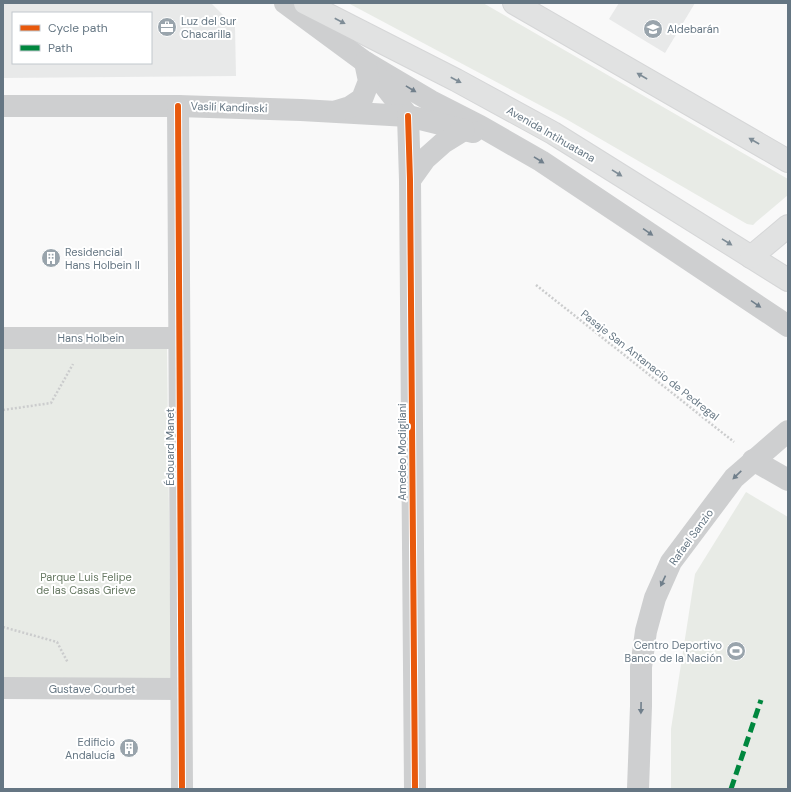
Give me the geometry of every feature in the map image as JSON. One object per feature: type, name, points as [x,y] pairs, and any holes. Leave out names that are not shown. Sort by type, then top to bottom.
[{"type":"main road","name":"Avenida Intihuatana","points":[[306,3],[456,80],[553,133],[788,280]]},
{"type":"main road","points":[[514,3],[788,161]]},
{"type":"main road","points":[[751,257],[788,226]]},
{"type":"street","points":[[285,3],[366,62],[541,161],[788,326]]},
{"type":"street","points":[[335,112],[350,107],[362,99],[369,81],[366,62]]},
{"type":"street","points":[[366,62],[408,116]]},
{"type":"street","name":"Vasili Kandinski","points":[[3,106],[178,106],[408,116],[506,140]]},
{"type":"street","name":"Édouard Manet","points":[[178,106],[182,789]]},
{"type":"street","name":"Amedeo Modigliani","points":[[408,116],[410,180],[415,789]]},
{"type":"street","points":[[410,180],[430,155],[443,143],[464,130]]},
{"type":"street","name":"Hans Holbein","points":[[3,338],[179,338]]},
{"type":"street","name":"Rafael Sanzio","points":[[638,789],[641,667],[646,631],[655,598],[671,562],[734,478],[788,431]]},
{"type":"street","points":[[753,460],[788,480]]},
{"type":"street","name":"Gustave Courbet","points":[[3,688],[181,690]]},
{"type":"path","points":[[3,410],[51,403],[76,360]]},
{"type":"path","points":[[3,627],[57,642],[71,666]]},
{"type":"shaded area","points":[[3,3],[211,3],[235,27],[236,76],[3,78]]},
{"type":"shaded area","name":"Aldebarán","points":[[619,3],[695,3],[665,53],[609,19]]},
{"type":"green space","points":[[348,3],[483,3],[788,179],[788,195],[753,225],[747,224],[566,119]]},
{"type":"green space","name":"Parque Luis Felipe de las Casas Grieve","points":[[3,349],[167,349],[171,679],[3,678]]},
{"type":"green space","name":"Centro Deportivo Banco de la Nación","points":[[746,492],[788,517],[788,789],[671,789],[671,729],[695,574]]},
{"type":"marked path","points":[[731,789],[761,700]]},
{"type":"cycle path","points":[[178,106],[182,789]]},
{"type":"cycle path","points":[[408,116],[410,180],[415,789]]},
{"type":"place","name":"Luz del Sur Chacarilla","points":[[167,27]]},
{"type":"place","name":"Aldebarán","points":[[653,29]]},
{"type":"place","name":"Residencial Hans Holbein II","points":[[51,258]]},
{"type":"place","name":"Centro Deportivo Banco de la Nación","points":[[736,651]]},
{"type":"place","name":"Edificio Andalucía","points":[[129,748]]}]
